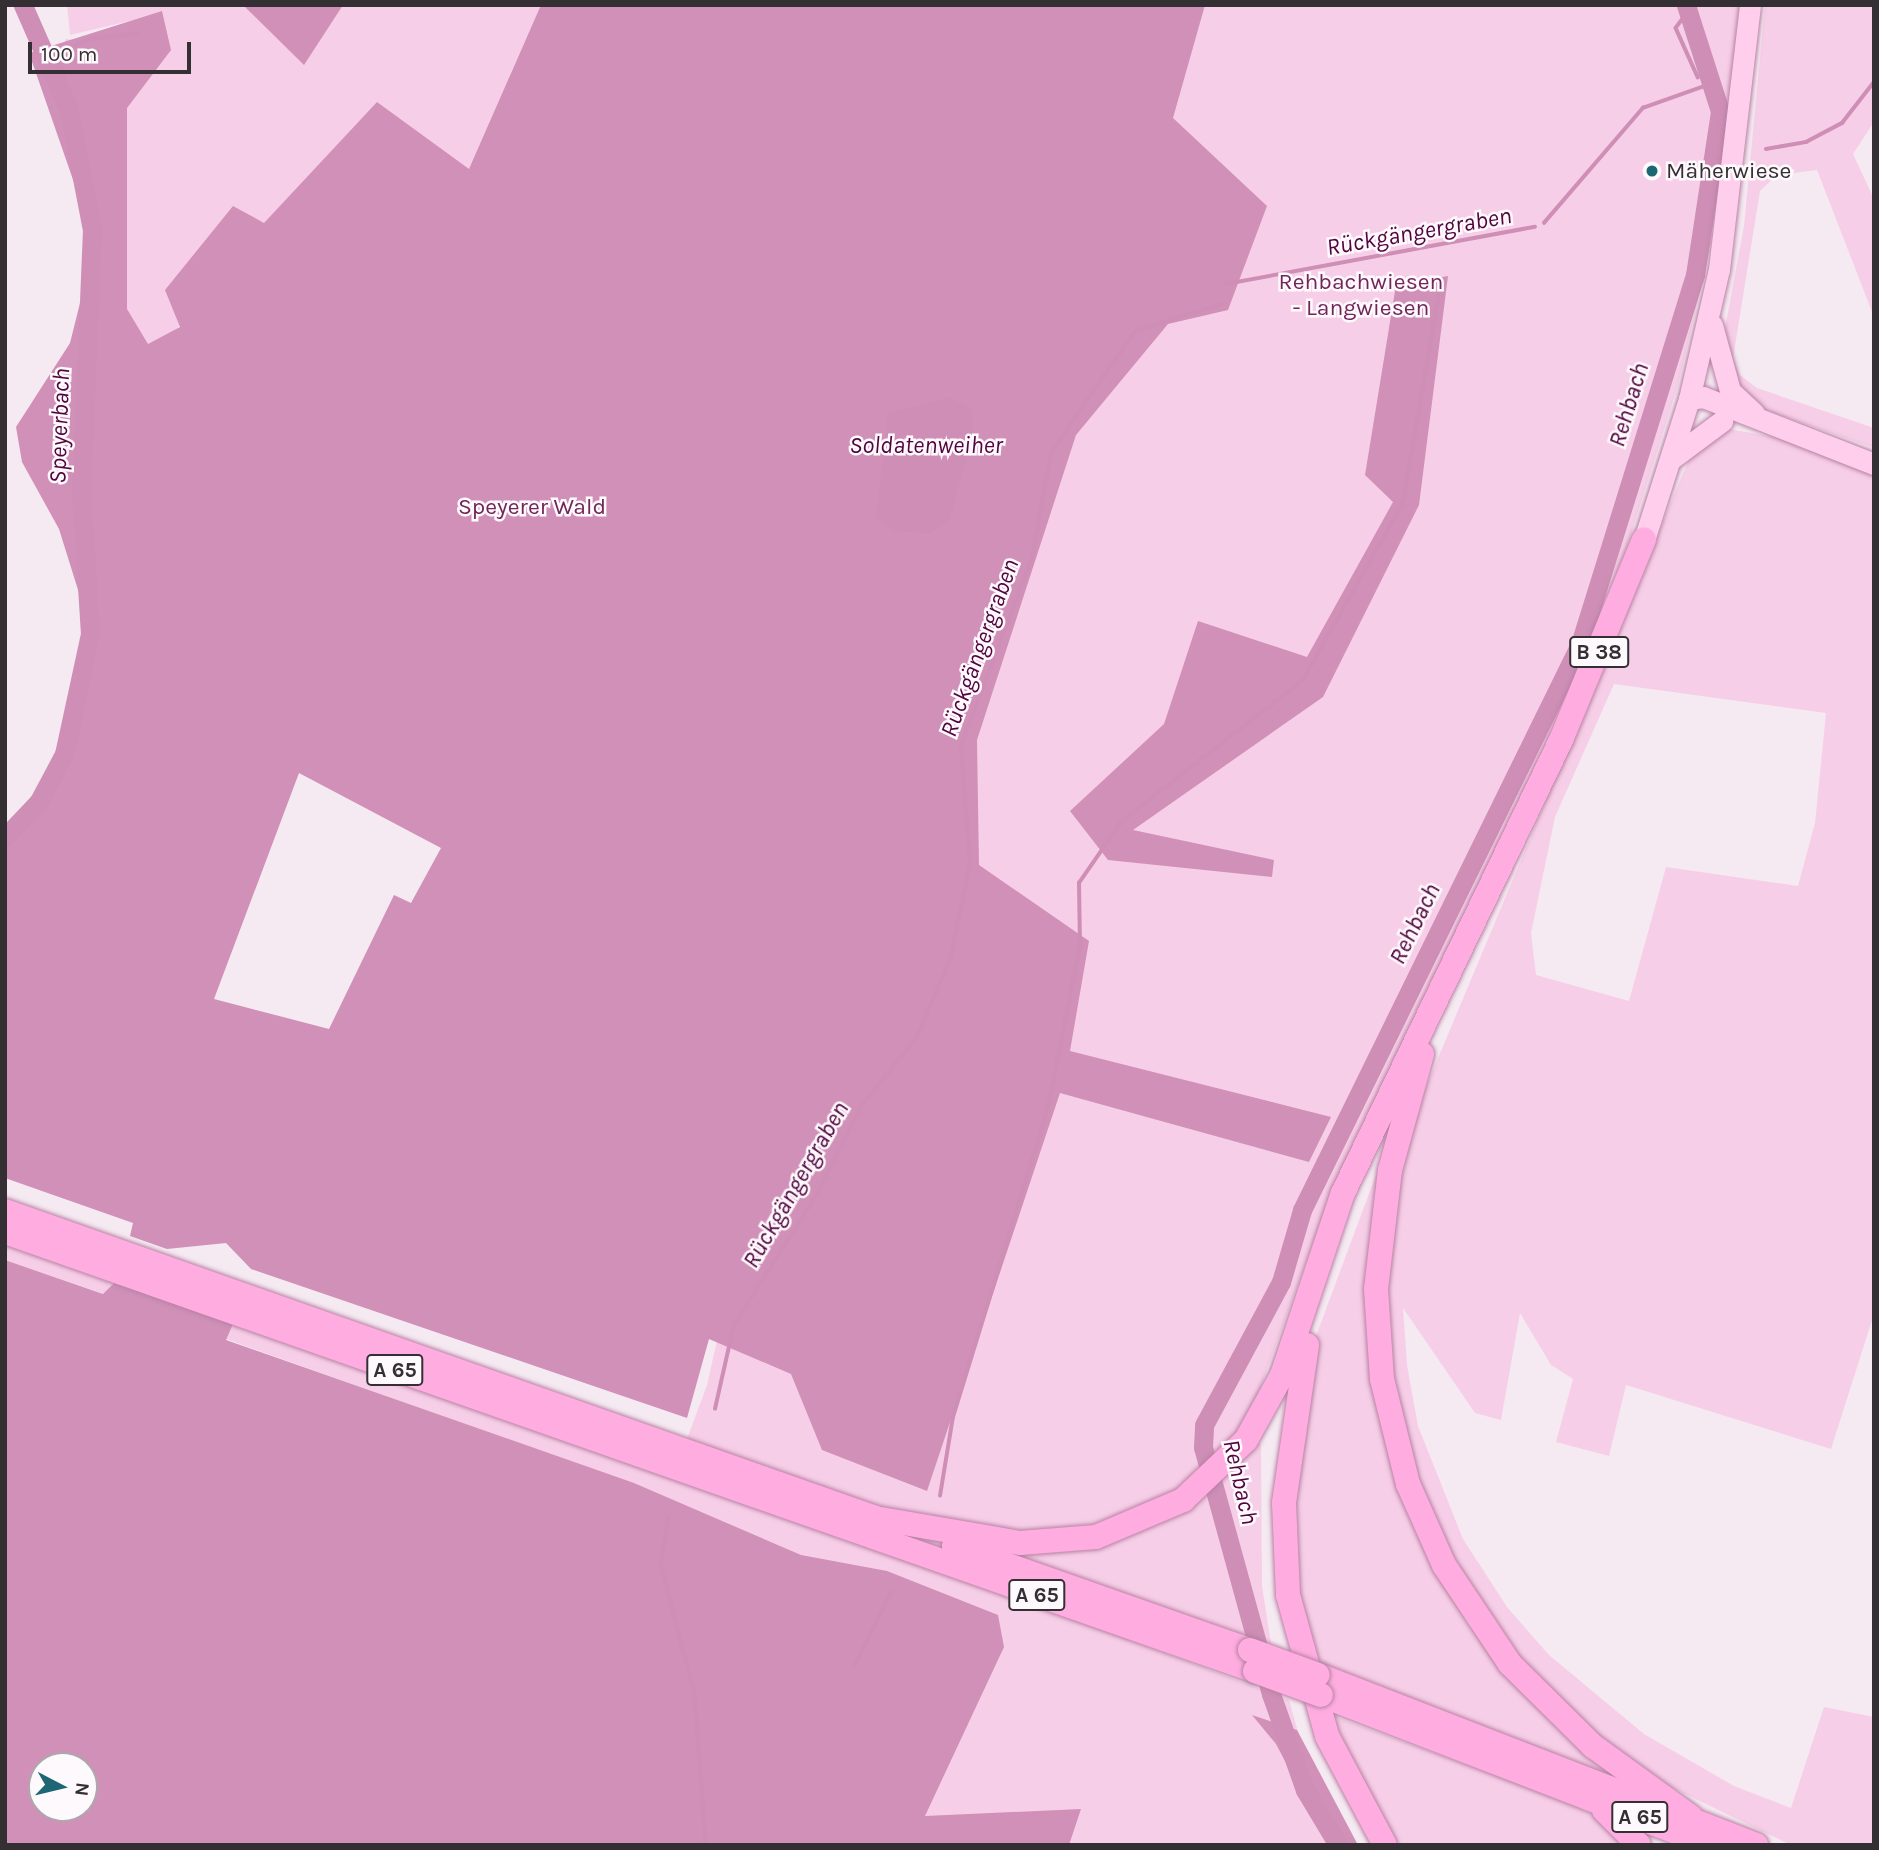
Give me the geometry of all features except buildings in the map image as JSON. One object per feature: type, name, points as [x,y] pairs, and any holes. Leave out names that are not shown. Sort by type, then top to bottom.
[{"type":"highway","name":"B 38","points":[[1422,1054],[1644,540]]},
{"type":"highway","points":[[875,1518],[1001,1541],[1058,1542],[1134,1526],[1198,1489],[1221,1469],[1261,1416],[1288,1357],[1343,1193],[1520,826]]},
{"type":"highway","points":[[1422,1054],[1388,1180],[1376,1289],[1382,1379],[1408,1484],[1444,1566],[1510,1664],[1586,1740],[1691,1817]]},
{"type":"highway","points":[[1385,1845],[1339,1763],[1307,1681],[1288,1595],[1284,1503],[1293,1409],[1319,1303],[1422,1054]]},
{"type":"highway","name":"A 65","points":[[5,1212],[823,1510],[1691,1817],[1756,1845]]},
{"type":"highway","name":"A 65","points":[[5,1231],[790,1498]]},
{"type":"highway","points":[[1288,1357],[1269,1477],[1276,1612],[1310,1733],[1369,1845]]},
{"type":"highway","name":"A 65","points":[[823,1510],[875,1518],[1253,1661]]},
{"type":"highway","name":"A 65","points":[[1320,1685],[1709,1845]]},
{"type":"highway","points":[[1571,1789],[1621,1823],[1639,1845]]},
{"type":"main road","name":"B 38","points":[[1644,540],[1671,460],[1711,313],[1733,186],[1750,5]]},
{"type":"main road","name":"B 38","points":[[1711,313],[1730,391],[1769,425]]},
{"type":"main road","name":"B 38","points":[[1689,399],[1703,397],[1874,464]]},
{"type":"main road","name":"B 38","points":[[1689,399],[1722,421],[1769,425]]},
{"type":"main road","points":[[1671,460],[1722,421]]},
{"type":"green space","name":"Rehbachwiesen - Langwiesen","points":[[67,5],[1740,5],[1729,170],[1678,385],[1626,550],[1548,738],[1333,1188],[1255,1402],[1219,1460],[1151,1511],[1097,1531],[1044,1537],[1041,1550],[1065,1550],[1133,1533],[1198,1498],[1253,1441],[1261,1444],[1262,1586],[1271,1644],[1037,1564],[1022,1599],[1289,1700],[1302,1746],[1355,1845],[695,1845],[689,1727],[639,1527],[644,1500],[657,1493],[226,1339],[233,1324],[673,1477],[707,1385],[721,1323],[802,1197],[850,1102],[912,1019],[946,937],[959,878],[951,753],[964,702],[1022,562],[1051,401],[1075,336],[665,474],[357,396],[366,308],[290,216],[154,351],[97,317],[96,193],[49,77],[66,39],[82,41],[138,19],[70,35]]},
{"type":"green space","points":[[243,5],[343,5],[304,65]]},
{"type":"green space","name":"Speyerer Wald","points":[[541,5],[1205,5],[1173,118],[1267,206],[1228,310],[1168,324],[1076,435],[977,740],[979,865],[1089,941],[1070,1051],[1331,1117],[1309,1162],[1060,1093],[927,1491],[822,1450],[791,1374],[709,1339],[687,1418],[251,1269],[226,1243],[167,1249],[130,1236],[133,1223],[5,1178],[5,848],[43,809],[70,753],[93,638],[59,529],[22,462],[16,427],[70,343],[95,243],[29,53],[162,11],[171,50],[127,108],[127,309],[148,344],[180,327],[165,290],[233,206],[264,223],[377,102],[469,169]],"holes":[[[299,773],[441,848],[411,903],[394,895],[329,1029],[214,999]]]},
{"type":"green space","points":[[1765,5],[1874,5],[1874,122],[1853,154],[1874,199],[1874,317],[1817,170],[1777,175],[1760,191],[1733,358],[1740,375],[1757,388],[1874,428],[1874,448],[1765,410],[1733,386],[1724,334],[1744,226]]},
{"type":"green space","points":[[1448,276],[1419,505],[1323,697],[1133,830],[1274,860],[1272,877],[1108,860],[1070,811],[1164,724],[1198,621],[1307,657],[1393,502],[1365,475],[1396,285]]},
{"type":"green space","points":[[1728,429],[1787,439],[1874,471],[1874,1314],[1831,1449],[1626,1385],[1609,1456],[1556,1442],[1573,1379],[1551,1365],[1520,1313],[1501,1420],[1475,1413],[1403,1308],[1407,1365],[1418,1426],[1463,1539],[1507,1607],[1549,1655],[1644,1734],[1734,1786],[1791,1808],[1824,1707],[1874,1717],[1874,1845],[1791,1845],[1650,1777],[1565,1712],[1481,1611],[1422,1495],[1393,1386],[1386,1299],[1390,1223],[1418,1106],[1694,450]],"holes":[[[1614,684],[1826,713],[1815,823],[1798,886],[1666,867],[1629,1001],[1536,975],[1531,933],[1555,817]]]},
{"type":"green space","points":[[1389,1140],[1371,1291],[1419,1530],[1466,1622],[1497,1662],[1628,1782],[1349,1679],[1304,1649],[1290,1500],[1313,1344]]},
{"type":"green space","points":[[5,1242],[115,1282],[104,1294],[5,1260]]},
{"type":"green space","points":[[5,1260],[103,1294],[115,1282],[233,1324],[226,1340],[634,1483],[801,1555],[887,1571],[998,1615],[1004,1647],[925,1816],[1081,1809],[1069,1845],[5,1845]]},
{"type":"green space","points":[[1325,1713],[1555,1797],[1605,1820],[1630,1845],[1394,1845]]},
{"type":"green space","points":[[1252,1715],[1297,1730],[1358,1845],[1329,1845],[1276,1744]]},
{"type":"water","name":"Soldatenweiher","points":[[950,397],[973,410],[973,432],[949,522],[930,533],[892,531],[876,518],[888,414]]},
{"type":"waterway","name":"Speyerbach","points":[[5,837],[39,801],[64,754],[90,634],[81,492],[92,230],[69,110],[23,5]]},
{"type":"waterway","name":"Speyerbach","points":[[25,10],[26,5]]},
{"type":"waterway","name":"Rehbach","points":[[1338,1845],[1305,1790],[1271,1694],[1203,1447],[1204,1425],[1281,1282],[1302,1210],[1580,644],[1695,275],[1720,111],[1686,5]]},
{"type":"waterway","name":"Rückgängergraben","points":[[1689,11],[1676,28],[1698,77]]},
{"type":"waterway","points":[[49,56],[91,39],[140,33]]},
{"type":"waterway","points":[[1766,149],[1806,142],[1842,123],[1874,82]]},
{"type":"waterway","name":"Rückgängergraben","points":[[1544,223],[1643,108],[1702,87]]},
{"type":"waterway","points":[[1716,149],[1726,150]]},
{"type":"waterway","name":"Rückgängergraben","points":[[1226,284],[1535,227]]},
{"type":"waterway","points":[[940,1496],[953,1417],[1048,1108],[1080,947],[1079,883],[1122,821],[1303,680],[1403,503],[1440,287]]},
{"type":"waterway","name":"Rückgängergraben","points":[[715,1409],[734,1325],[817,1194],[862,1105],[917,1037],[950,959],[970,865],[961,746],[1032,557],[1051,453],[1135,331],[1222,304]]},
{"type":"waterway","name":"Rückgängergraben","points":[[669,1516],[661,1565],[695,1694],[706,1845]]},
{"type":"waterway","points":[[855,1665],[891,1592]]},
{"type":"place","name":"Mäherwiese","points":[[1652,171]]}]
